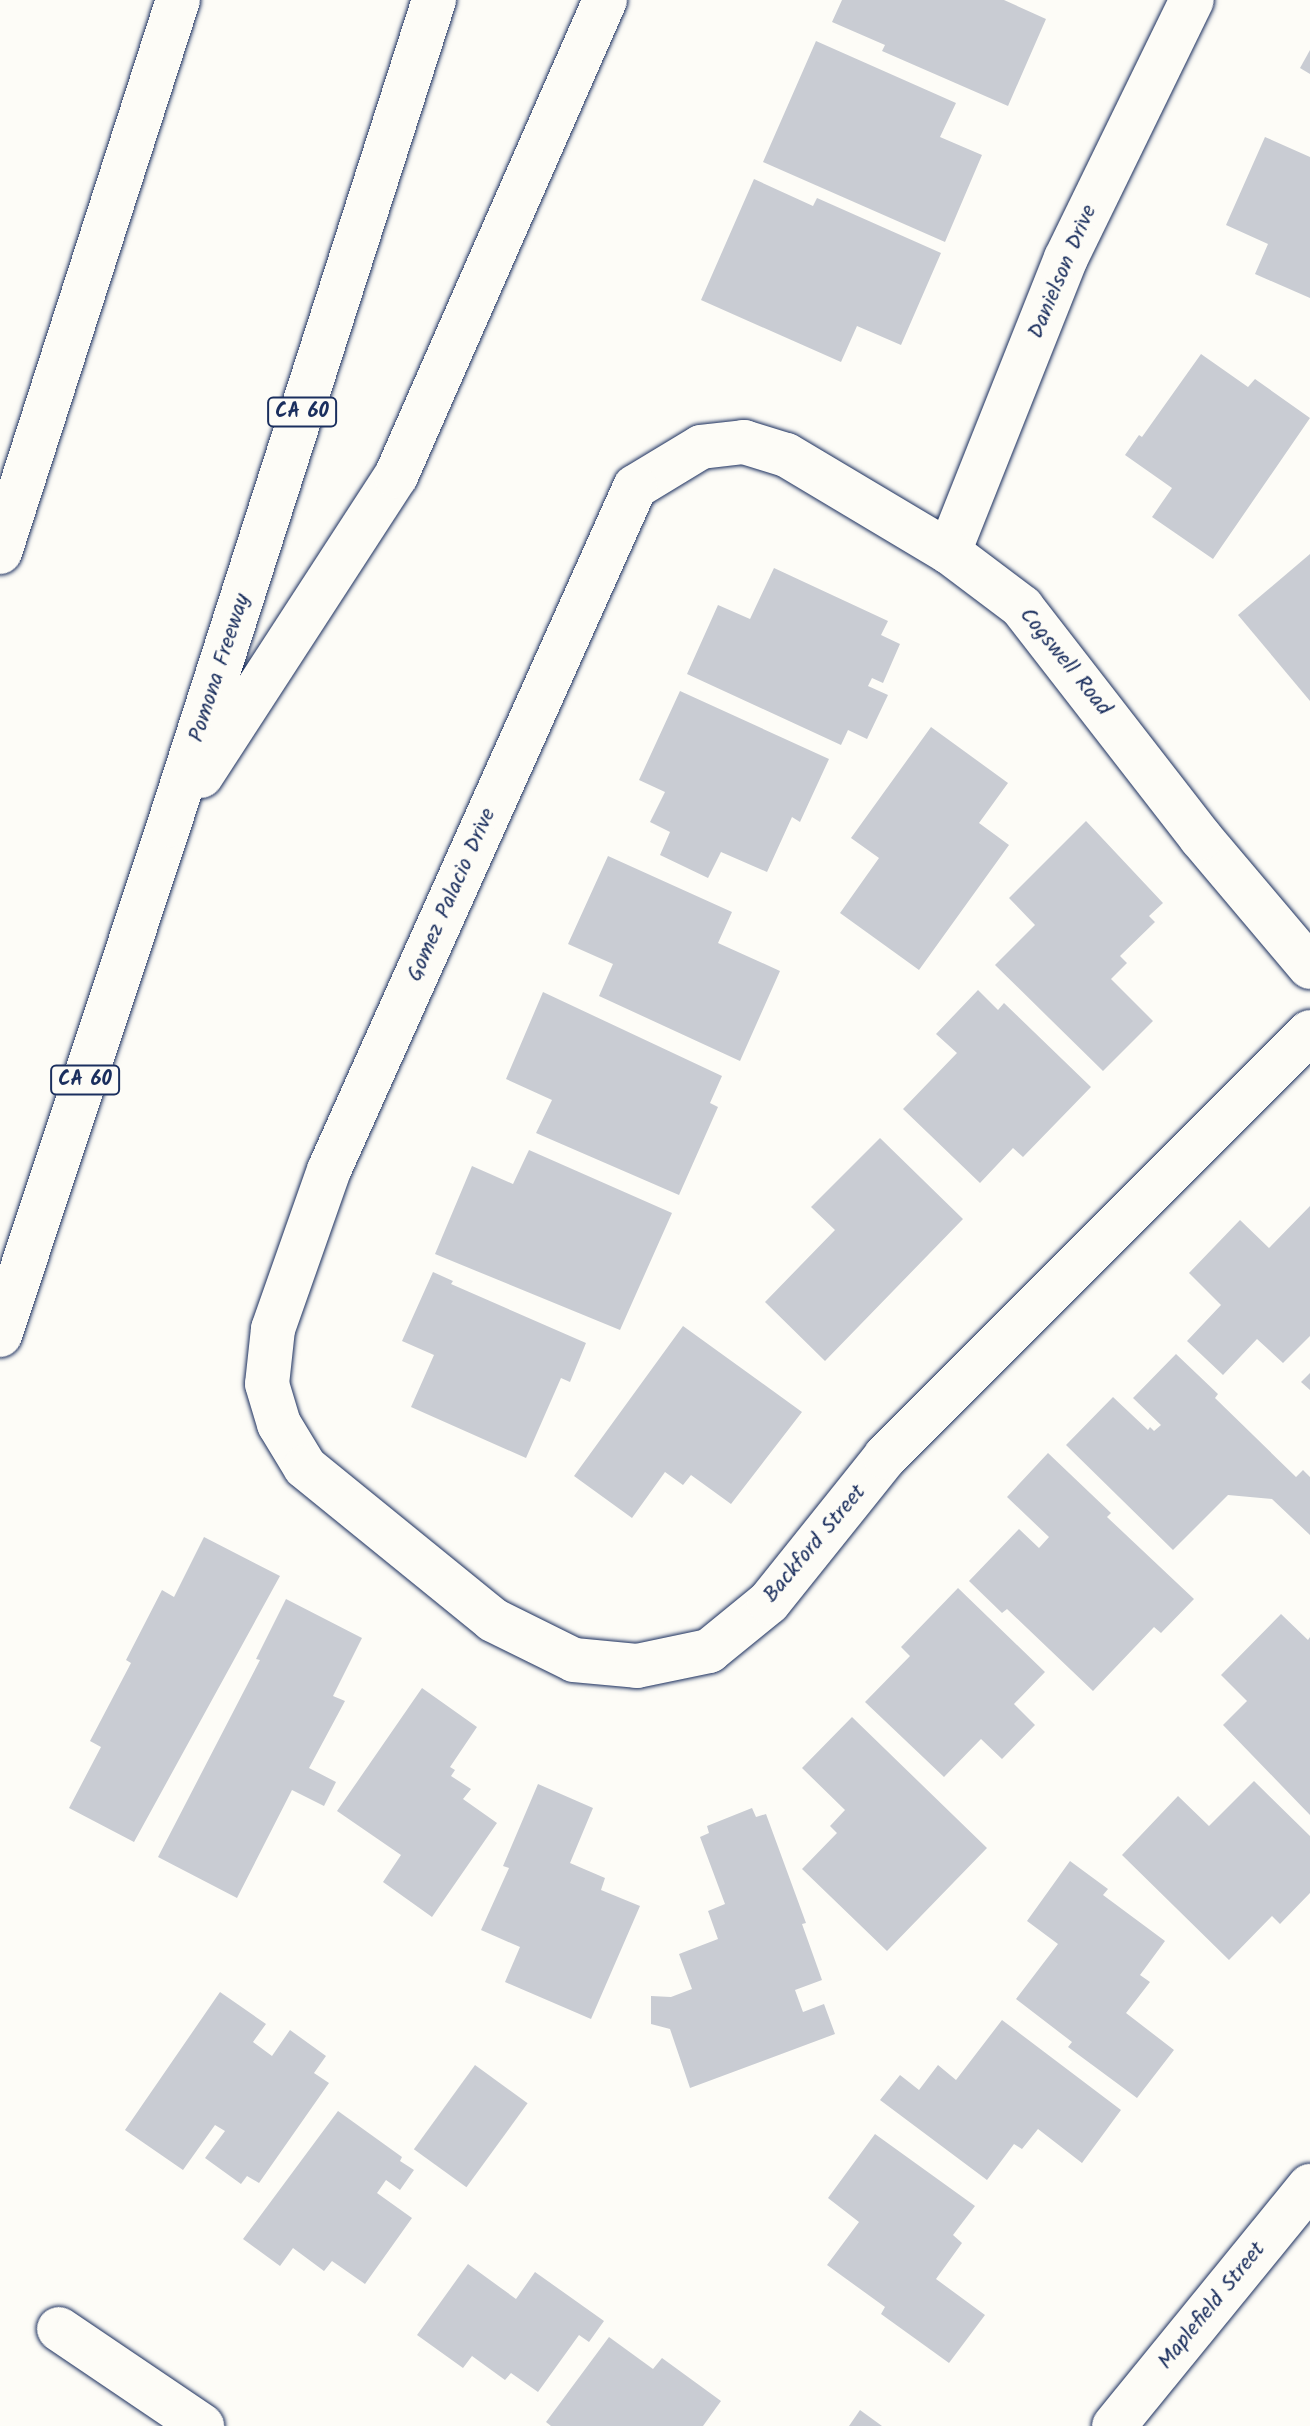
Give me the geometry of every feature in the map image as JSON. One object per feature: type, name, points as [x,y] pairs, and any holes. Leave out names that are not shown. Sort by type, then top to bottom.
[{"type":"main road","points":[[0,552],[178,0]]},
{"type":"main road","name":"Pomona Freeway","points":[[0,1335],[169,825],[434,0]]},
{"type":"main road","points":[[169,825],[396,476],[605,0]]},
{"type":"main road","name":"Danielson Drive","points":[[949,552],[1066,258],[1192,0]]},
{"type":"main road","name":"Cogswell Road","points":[[701,447],[744,442],[786,455],[949,552],[1022,607],[1201,838],[1310,967]]},
{"type":"main road","name":"Gomez Palacio Drive","points":[[267,1384],[277,1314],[329,1170],[635,487],[701,447]]},
{"type":"main road","name":"Backford Street","points":[[267,1384],[279,1424],[305,1467],[493,1620],[574,1660],[637,1666],[709,1651],[769,1602],[885,1457],[1310,1032]]},
{"type":"main road","name":"Maplefield Street","points":[[1114,2426],[1310,2186]]},
{"type":"main road","points":[[59,2329],[202,2426]]},
{"type":"building","points":[[842,0],[1004,0],[1046,19],[1008,106],[882,51],[885,45],[832,22]]},
{"type":"building","points":[[816,41],[956,103],[940,137],[982,155],[945,242],[763,162]]},
{"type":"building","points":[[1310,50],[1310,74],[1300,68]]},
{"type":"building","points":[[1265,137],[1310,157],[1310,298],[1255,274],[1268,244],[1226,225]]},
{"type":"building","points":[[754,179],[813,206],[817,198],[941,253],[901,345],[857,326],[841,362],[701,300]]},
{"type":"building","points":[[1201,354],[1248,387],[1255,379],[1310,418],[1213,559],[1152,517],[1172,488],[1125,455],[1139,435],[1142,437]]},
{"type":"building","points":[[1310,554],[1310,701],[1238,615]]},
{"type":"building","points":[[774,568],[888,621],[881,635],[900,644],[883,683],[872,678],[868,686],[888,695],[867,739],[848,730],[841,745],[687,674],[718,605],[750,619]]},
{"type":"building","points":[[680,691],[829,759],[800,822],[792,817],[767,872],[721,852],[708,878],[660,855],[670,832],[650,822],[665,792],[639,780]]},
{"type":"building","points":[[931,727],[1008,783],[979,823],[1009,845],[919,970],[840,913],[879,858],[851,838]]},
{"type":"building","points":[[1086,821],[1163,903],[1149,916],[1155,922],[1120,956],[1127,963],[1111,979],[1153,1021],[1103,1071],[995,965],[1035,925],[1009,898]]},
{"type":"building","points":[[608,856],[732,912],[718,943],[780,971],[740,1061],[599,996],[613,964],[568,944]]},
{"type":"building","points":[[978,990],[998,1010],[1004,1003],[1091,1087],[1023,1157],[1013,1148],[980,1183],[903,1109],[957,1053],[936,1034]]},
{"type":"building","points":[[543,992],[722,1076],[710,1103],[718,1107],[679,1195],[536,1133],[552,1100],[506,1079]]},
{"type":"building","points":[[880,1138],[963,1219],[825,1361],[765,1302],[835,1230],[811,1207]]},
{"type":"building","points":[[529,1150],[672,1213],[620,1330],[435,1254],[472,1166],[513,1184]]},
{"type":"building","points":[[1310,1206],[1310,1336],[1283,1363],[1257,1339],[1223,1375],[1187,1341],[1221,1305],[1189,1273],[1240,1220],[1269,1248]]},
{"type":"building","points":[[433,1272],[453,1281],[451,1284],[586,1343],[570,1382],[561,1378],[526,1458],[411,1407],[434,1355],[402,1341]]},
{"type":"building","points":[[683,1326],[802,1412],[731,1504],[691,1475],[683,1485],[665,1472],[632,1518],[574,1476]]},
{"type":"building","points":[[1176,1354],[1218,1394],[1215,1398],[1296,1477],[1303,1470],[1310,1477],[1310,1535],[1272,1499],[1228,1495],[1173,1550],[1066,1445],[1113,1397],[1148,1430],[1150,1427],[1154,1431],[1161,1425],[1133,1398]]},
{"type":"building","points":[[1310,1373],[1310,1390],[1301,1382]]},
{"type":"building","points":[[1048,1453],[1111,1513],[1107,1517],[1194,1599],[1161,1633],[1154,1627],[1093,1691],[1007,1609],[1002,1613],[969,1581],[1019,1529],[1039,1548],[1049,1537],[1007,1497]]},
{"type":"building","points":[[204,1537],[280,1576],[134,1842],[69,1808],[101,1747],[90,1741],[131,1663],[126,1660],[162,1590],[174,1597]]},
{"type":"building","points":[[958,1588],[1045,1672],[1014,1704],[1035,1725],[1002,1759],[981,1739],[944,1777],[865,1702],[910,1656],[901,1647]]},
{"type":"building","points":[[286,1599],[362,1638],[333,1696],[345,1701],[309,1768],[336,1782],[324,1806],[292,1790],[237,1898],[158,1857],[260,1660],[256,1659]]},
{"type":"building","points":[[1281,1614],[1308,1640],[1310,1637],[1310,1815],[1223,1725],[1247,1701],[1221,1675]]},
{"type":"building","points":[[422,1688],[477,1727],[450,1767],[455,1770],[451,1776],[471,1789],[463,1799],[497,1823],[432,1917],[383,1882],[401,1855],[337,1811]]},
{"type":"building","points":[[852,1717],[987,1848],[887,1951],[802,1869],[837,1833],[830,1826],[845,1810],[802,1768]]},
{"type":"building","points":[[1254,1781],[1310,1836],[1310,1893],[1280,1924],[1272,1916],[1229,1960],[1122,1855],[1178,1796],[1209,1826]]},
{"type":"building","points":[[538,1784],[593,1808],[570,1863],[605,1878],[601,1890],[640,1906],[591,2019],[505,1982],[520,1947],[481,1930],[509,1868],[503,1866]]},
{"type":"building","points":[[752,1808],[756,1817],[766,1814],[806,1923],[802,1924],[822,1980],[795,1990],[803,2012],[824,2004],[835,2034],[690,2088],[670,2029],[651,2024],[651,1996],[671,1997],[692,1989],[679,1954],[718,1939],[708,1911],[725,1904],[700,1837],[709,1833],[707,1826]]},
{"type":"building","points":[[1070,1861],[1108,1889],[1103,1895],[1165,1941],[1140,1975],[1150,1982],[1126,2013],[1174,2050],[1137,2098],[1068,2047],[1072,2042],[1016,1999],[1058,1944],[1027,1921]]},
{"type":"building","points":[[220,1992],[266,2024],[253,2042],[272,2056],[290,2030],[326,2056],[314,2073],[329,2083],[259,2183],[247,2176],[241,2184],[205,2158],[225,2131],[215,2125],[183,2170],[125,2130]]},
{"type":"building","points":[[1002,2020],[1121,2110],[1082,2163],[1038,2129],[1022,2149],[1014,2144],[987,2180],[880,2100],[900,2075],[919,2090],[938,2065],[956,2080]]},
{"type":"building","points":[[475,2065],[528,2103],[466,2187],[414,2149]]},
{"type":"building","points":[[338,2111],[402,2157],[400,2161],[414,2170],[400,2190],[386,2180],[377,2193],[412,2218],[365,2284],[332,2261],[324,2271],[293,2248],[280,2266],[243,2239]]},
{"type":"building","points":[[875,2134],[975,2206],[953,2235],[962,2243],[936,2279],[985,2315],[949,2363],[881,2314],[885,2307],[827,2265],[859,2222],[828,2198]]},
{"type":"building","points":[[468,2264],[516,2299],[535,2272],[604,2321],[589,2342],[579,2335],[538,2392],[511,2373],[505,2380],[472,2356],[463,2368],[417,2335]]},
{"type":"building","points":[[609,2337],[653,2369],[662,2358],[721,2401],[703,2426],[551,2426],[546,2422]]},
{"type":"building","points":[[860,2410],[882,2426],[849,2426]]}]
